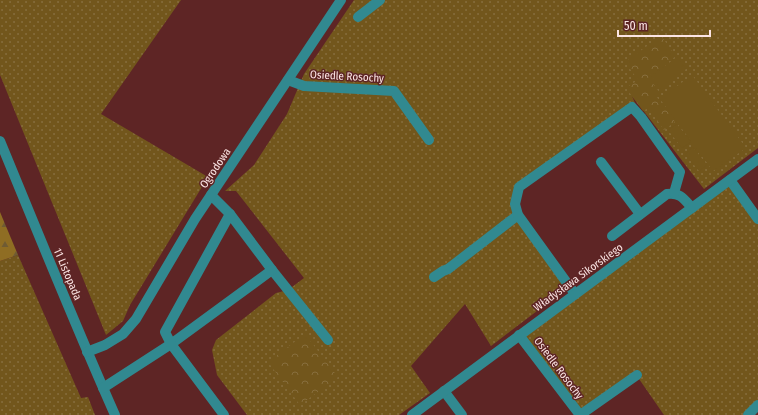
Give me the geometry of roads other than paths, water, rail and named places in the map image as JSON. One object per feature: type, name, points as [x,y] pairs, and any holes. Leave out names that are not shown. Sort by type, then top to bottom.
[{"type":"street","name":"Ogrodowa","points":[[87,352],[105,345],[123,334],[136,319],[195,219],[341,0]]},
{"type":"street","points":[[358,17],[380,0]]},
{"type":"street","name":"Osiedle Rosochy","points":[[288,80],[304,86],[394,91],[429,140]]},
{"type":"street","points":[[575,294],[518,215],[515,204],[519,187],[632,107],[641,117],[680,172],[674,192]]},
{"type":"street","name":"11 Listopada","points":[[0,141],[87,352],[115,415]]},
{"type":"street","name":"Władysława Sikorskiego","points":[[412,415],[758,159]]},
{"type":"street","points":[[601,162],[640,214]]},
{"type":"street","points":[[730,180],[758,219]]},
{"type":"street","points":[[612,236],[667,194],[674,192],[683,198],[692,208]]},
{"type":"street","points":[[211,195],[230,214],[272,270],[328,340]]},
{"type":"street","points":[[224,415],[171,344],[166,335],[166,329],[230,214]]},
{"type":"street","points":[[434,277],[448,269],[518,215]]},
{"type":"street","points":[[103,388],[171,344],[272,270]]},
{"type":"street","name":"Osiedle Rosochy","points":[[519,335],[580,415]]},
{"type":"street","points":[[580,415],[637,375]]},
{"type":"street","points":[[444,391],[462,415]]},
{"type":"street","points":[[748,415],[758,405]]}]
